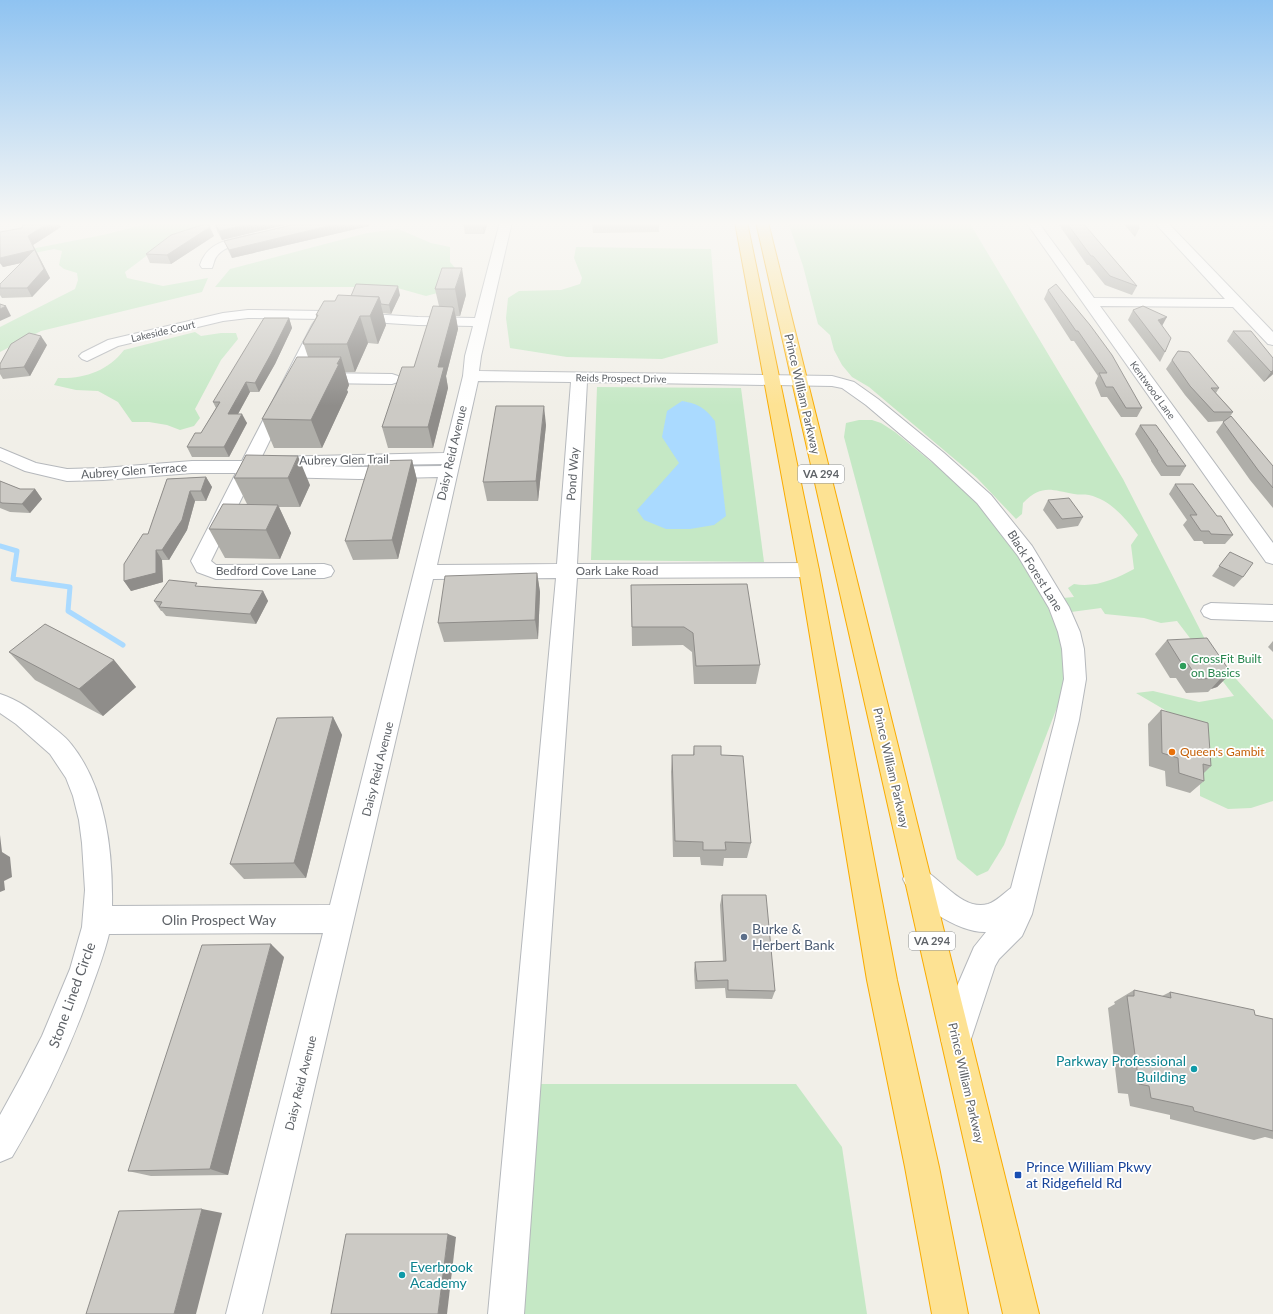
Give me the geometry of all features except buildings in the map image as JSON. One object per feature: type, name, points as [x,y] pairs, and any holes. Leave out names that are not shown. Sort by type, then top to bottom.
[{"type":"highway","name":"Prince William Parkway","points":[[753,283],[809,570],[882,980],[922,1167],[950,1314]]},
{"type":"highway","name":"Prince William Parkway","points":[[776,283],[1021,1314]]},
{"type":"street","name":"Daisy Reid Avenue","points":[[244,1314],[425,572],[470,376],[473,356],[491,283]]},
{"type":"street","name":"Kentwood Lane","points":[[1076,283],[1273,557]]},
{"type":"street","points":[[1219,283],[1273,341]]},
{"type":"street","points":[[1090,302],[1238,303]]},
{"type":"street","name":"Lakeside Court","points":[[87,356],[113,342],[223,317],[248,314],[324,315],[418,321],[482,322]]},
{"type":"street","name":"Bedford Cove Lane","points":[[324,315],[201,561],[205,568],[216,572],[324,571]]},
{"type":"street","name":"Reids Prospect Drive","points":[[470,376],[772,380]]},
{"type":"street","points":[[293,378],[392,379]]},
{"type":"street","name":"Pond Way","points":[[506,1314],[567,571],[579,378]]},
{"type":"street","name":"Black Forest Lane","points":[[772,380],[832,381],[842,383],[853,388],[872,402],[962,478],[984,499],[1015,536],[1051,594],[1065,620],[1074,649],[1075,679],[1067,720],[1033,856],[1021,897],[1018,914],[1012,926],[989,949],[979,967],[956,1040]]},
{"type":"street","name":"Aubrey Glen Terrace","points":[[0,453],[31,467],[67,475],[103,474],[192,467],[247,467]]},
{"type":"street","name":"Aubrey Glen Trail","points":[[247,467],[267,462],[450,465]]},
{"type":"street","name":"Oark Lake Road","points":[[425,572],[809,570]]},
{"type":"street","points":[[1211,612],[1273,613]]},
{"type":"street","name":"Stone Lined Circle","points":[[0,703],[20,715],[64,752],[85,793],[93,829],[99,886],[97,920],[87,961],[67,1015],[46,1064],[21,1111],[0,1145]]},
{"type":"street","points":[[917,879],[953,909],[973,918],[987,918],[997,914],[1021,897]]},
{"type":"street","name":"Olin Prospect Way","points":[[97,920],[341,919]]},
{"type":"green space","points":[[77,283],[151,283],[163,286],[178,283],[206,283],[202,292],[41,331],[0,352],[0,327],[75,289]]},
{"type":"green space","points":[[218,283],[453,283],[445,291],[426,296],[394,287],[215,287]]},
{"type":"green space","points":[[714,283],[718,343],[662,359],[567,357],[510,348],[506,318],[508,298],[519,291],[561,290],[580,284]]},
{"type":"green space","points":[[807,283],[1006,283],[1123,479],[1211,651],[1273,720],[1273,801],[1251,808],[1228,809],[1200,796],[1200,733],[1182,720],[1136,693],[1153,691],[1199,702],[1234,696],[1177,621],[1161,623],[1144,618],[1105,614],[1101,608],[1071,612],[1063,598],[1074,597],[1068,588],[1074,584],[1090,585],[1105,582],[1134,569],[1131,545],[1138,535],[1117,511],[1097,497],[1047,490],[1036,493],[1023,503],[1022,514],[1016,519],[977,478],[869,387],[852,377],[842,365],[834,350],[830,335],[818,324]]},
{"type":"green space","points":[[195,332],[201,336],[221,333],[236,333],[238,339],[221,360],[195,409],[200,418],[194,426],[180,430],[167,425],[149,422],[132,422],[118,402],[98,391],[76,390],[54,385],[58,378],[86,375],[103,368],[118,357],[124,350]]},
{"type":"green space","points":[[597,387],[741,388],[764,562],[591,560]]},
{"type":"green space","points":[[859,420],[872,420],[881,423],[895,432],[957,483],[982,508],[1020,559],[1045,601],[1058,630],[1067,660],[1061,697],[1004,845],[988,871],[977,876],[957,859],[844,437],[846,423]]},
{"type":"green space","points":[[539,1084],[796,1084],[842,1147],[867,1314],[523,1314]]},
{"type":"water","points":[[682,401],[701,407],[715,421],[726,516],[714,525],[690,529],[666,529],[644,520],[637,510],[679,463],[662,437],[667,411]]},
{"type":"waterway","points":[[0,546],[17,551],[13,579],[70,587],[68,611],[123,645]]},
{"type":"place","name":"CrossFit Built on Basics","points":[[1183,666]]},
{"type":"place","name":"Queen's Gambit","points":[[1172,752]]},
{"type":"place","name":"Burke & Herbert Bank","points":[[744,937]]},
{"type":"place","name":"Parkway Professional Building","points":[[1194,1069]]},
{"type":"place","name":"Prince William Pkwy at Ridgefield Rd","points":[[1018,1175]]},
{"type":"place","name":"Everbrook Academy","points":[[402,1275]]}]
